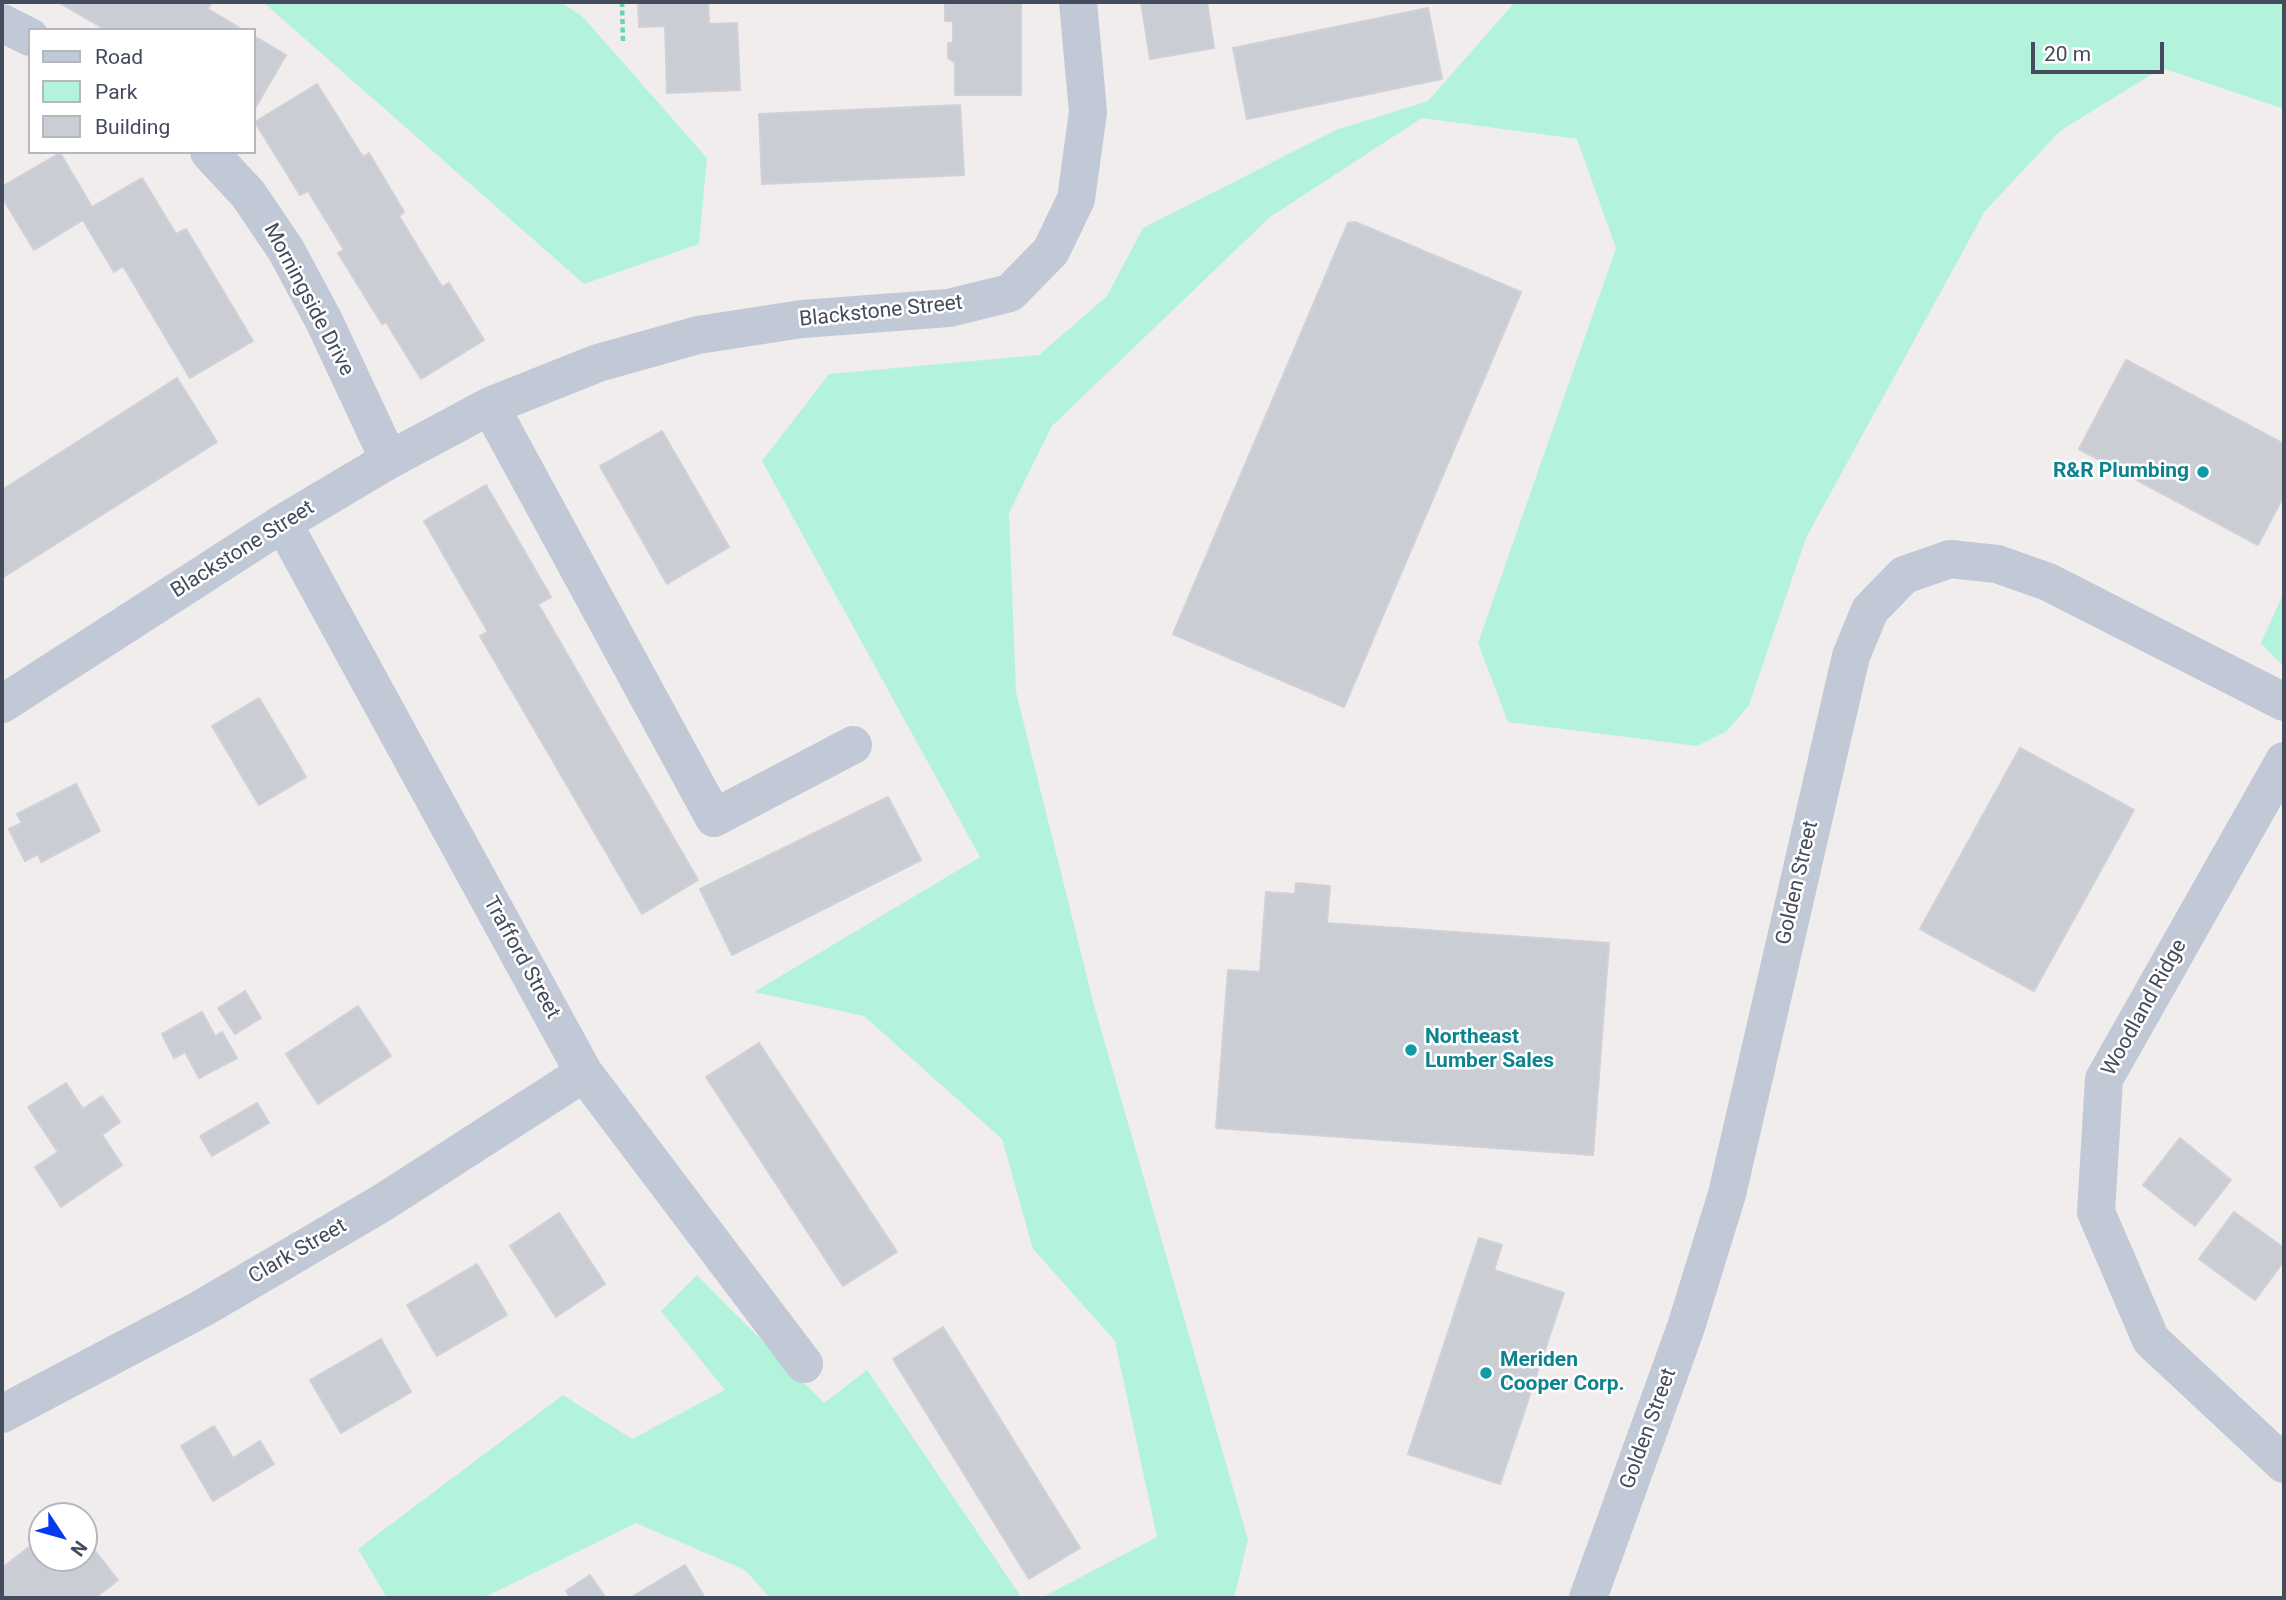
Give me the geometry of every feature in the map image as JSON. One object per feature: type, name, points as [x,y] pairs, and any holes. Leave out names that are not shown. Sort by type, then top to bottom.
[{"type":"street","name":"Blackstone Street","points":[[2,704],[284,523],[389,460],[490,407],[598,363],[698,335],[802,319],[949,308],[1010,293],[1051,251],[1076,199],[1088,112],[1078,2]]},
{"type":"street","points":[[2,23],[28,36]]},
{"type":"street","name":"Morningside Drive","points":[[211,154],[248,194],[286,250],[324,321],[389,460]]},
{"type":"street","points":[[490,407],[714,818],[853,745]]},
{"type":"street","name":"Trafford Street","points":[[284,523],[584,1073],[804,1364]]},
{"type":"street","name":"Golden Street","points":[[1588,1598],[1686,1327],[1727,1194],[1851,656],[1870,610],[1904,575],[1950,559],[1997,564],[2048,582],[2284,702]]},
{"type":"street","name":"Woodland Ridge","points":[[2284,761],[2104,1079],[2096,1212],[2151,1340],[2284,1464]]},
{"type":"street","name":"Clark Street","points":[[2,1414],[201,1308],[371,1209],[584,1073]]},
{"type":"path","points":[[622,2],[623,43]]},
{"type":"green space","points":[[263,2],[561,2],[582,16],[707,158],[699,244],[584,284]]},
{"type":"green space","points":[[1515,2],[2284,2],[2284,109],[2162,68],[2060,131],[1985,211],[1806,538],[1749,705],[1727,731],[1697,746],[1508,722],[1478,643],[1616,248],[1577,139],[1422,118],[1270,217],[1052,426],[1009,513],[1016,692],[1094,1005],[1248,1540],[1234,1598],[1041,1598],[1157,1537],[1115,1341],[1033,1249],[1002,1139],[864,1016],[754,992],[980,857],[762,461],[829,374],[1039,355],[1107,296],[1143,228],[1336,130],[1428,101]]},
{"type":"green space","points":[[2284,592],[2284,667],[2261,643]]},
{"type":"green space","points":[[697,1275],[824,1403],[867,1370],[1022,1598],[770,1598],[745,1570],[636,1523],[483,1598],[387,1598],[358,1549],[563,1395],[632,1439],[725,1390],[661,1311]]},
{"type":"building","points":[[58,2],[208,2],[211,4],[208,9],[240,28],[103,28]]},
{"type":"building","points":[[638,2],[708,2],[709,24],[737,23],[740,90],[667,93],[665,26],[639,27]]},
{"type":"building","points":[[945,2],[1021,2],[1021,95],[955,95],[955,63],[948,58],[948,43],[953,43],[953,21],[945,21]]},
{"type":"building","points":[[1141,2],[1207,2],[1214,48],[1150,59]]},
{"type":"building","points":[[1428,8],[1442,79],[1247,119],[1233,48]]},
{"type":"building","points":[[256,37],[286,55],[256,107]]},
{"type":"building","points":[[317,84],[363,157],[369,153],[404,212],[399,216],[442,287],[449,283],[484,340],[421,379],[386,322],[382,324],[338,253],[344,250],[308,191],[300,195],[256,121]]},
{"type":"building","points":[[960,105],[964,175],[762,184],[759,114]]},
{"type":"building","points":[[58,154],[92,207],[142,178],[176,234],[186,229],[253,341],[190,378],[123,266],[114,272],[83,220],[34,250],[2,197],[2,184],[3,186]]},
{"type":"building","points":[[1355,222],[1521,292],[1344,707],[1173,634],[1348,223]]},
{"type":"building","name":"R&R Plumbing","points":[[2126,360],[2284,444],[2284,495],[2258,545],[2079,449]]},
{"type":"building","points":[[177,378],[217,442],[2,578],[2,490]]},
{"type":"building","points":[[662,431],[729,547],[667,584],[600,466]]},
{"type":"building","points":[[486,485],[551,597],[538,604],[698,880],[642,914],[480,636],[488,632],[424,521]]},
{"type":"building","points":[[259,698],[306,777],[259,805],[212,726]]},
{"type":"building","points":[[2020,748],[2134,810],[2034,991],[1920,929]]},
{"type":"building","points":[[76,784],[100,831],[41,862],[38,854],[25,861],[9,829],[22,823],[17,814]]},
{"type":"building","points":[[888,797],[921,860],[732,955],[700,889]]},
{"type":"building","name":"Northeast Lumber Sales","points":[[1296,883],[1330,886],[1327,923],[1609,943],[1593,1155],[1216,1128],[1228,970],[1260,972],[1266,892],[1295,894]]},
{"type":"building","points":[[245,991],[261,1018],[235,1034],[218,1008]]},
{"type":"building","points":[[358,1006],[391,1056],[318,1104],[286,1054]]},
{"type":"building","points":[[202,1012],[215,1036],[222,1032],[237,1058],[199,1078],[185,1052],[174,1058],[162,1034]]},
{"type":"building","points":[[759,1043],[897,1252],[843,1286],[706,1077]]},
{"type":"building","points":[[66,1083],[83,1109],[102,1096],[120,1122],[102,1135],[122,1165],[61,1207],[35,1167],[58,1152],[28,1107]]},
{"type":"building","points":[[257,1103],[269,1123],[212,1156],[200,1136]]},
{"type":"building","points":[[2180,1138],[2231,1180],[2195,1226],[2143,1185]]},
{"type":"building","points":[[2234,1212],[2284,1248],[2284,1261],[2255,1300],[2199,1259]]},
{"type":"building","points":[[559,1213],[605,1284],[556,1317],[510,1246]]},
{"type":"building","name":"Meriden Cooper Corp.","points":[[1479,1238],[1502,1245],[1494,1270],[1564,1293],[1500,1484],[1408,1454]]},
{"type":"building","points":[[477,1264],[507,1315],[437,1356],[407,1305]]},
{"type":"building","points":[[943,1327],[1080,1548],[1029,1579],[893,1359]]},
{"type":"building","points":[[381,1339],[411,1392],[341,1433],[310,1380]]},
{"type":"building","points":[[214,1426],[233,1458],[260,1441],[274,1464],[213,1501],[181,1446]]},
{"type":"building","points":[[28,1548],[28,1572],[98,1572],[98,1555],[118,1580],[95,1598],[2,1598],[2,1568]]},
{"type":"building","points":[[685,1565],[705,1598],[630,1598]]},
{"type":"building","points":[[590,1575],[606,1598],[571,1598],[566,1591]]},
{"type":"place","name":"R&R Plumbing","points":[[2203,472]]},
{"type":"place","name":"Northeast Lumber Sales","points":[[1411,1050]]},
{"type":"place","name":"Meriden Cooper Corp.","points":[[1486,1373]]}]
